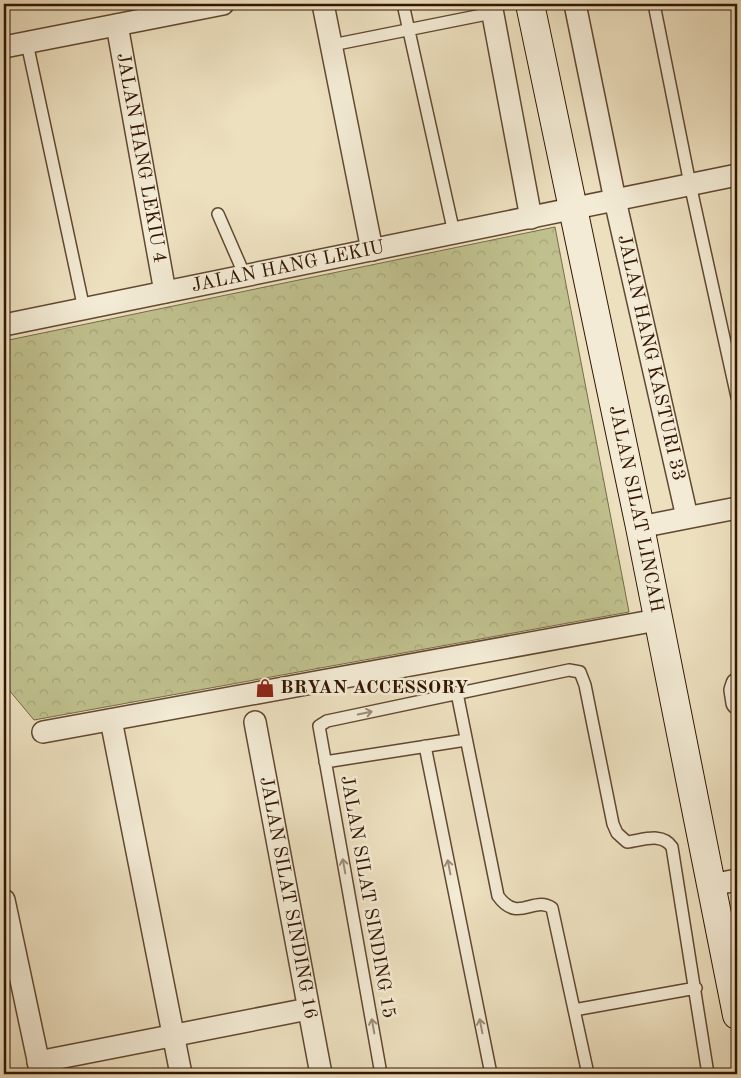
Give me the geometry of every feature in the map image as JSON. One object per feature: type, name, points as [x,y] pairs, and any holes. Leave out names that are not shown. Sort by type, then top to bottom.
[{"type":"street","points":[[4,47],[117,25],[152,10],[223,4]]},
{"type":"street","points":[[324,4],[372,250]]},
{"type":"street","name":"JALAN SILAT LINCAH","points":[[530,4],[640,527],[737,1015]]},
{"type":"street","name":"JALAN HANG KASTURI 33","points":[[575,4],[615,200],[687,517]]},
{"type":"street","points":[[492,8],[531,218]]},
{"type":"street","name":"JALAN HANG LEKIU 4","points":[[117,25],[165,292]]},
{"type":"street","name":"JALAN HANG LEKIU","points":[[5,319],[84,309],[737,175]]},
{"type":"street","points":[[640,527],[737,508]]},
{"type":"street","points":[[43,732],[657,620]]},
{"type":"street","points":[[737,684],[737,702]]},
{"type":"street","points":[[112,720],[181,1074]]},
{"type":"street","name":"JALAN SILAT SINDING 16","points":[[255,722],[321,1074]]},
{"type":"street","points":[[711,885],[737,880]]},
{"type":"street","points":[[4,900],[40,1068],[173,1035],[308,1009]]},
{"type":"lane","points":[[403,4],[454,233]]},
{"type":"lane","points":[[654,4],[690,184],[737,397]]},
{"type":"lane","points":[[332,45],[408,29],[492,8]]},
{"type":"lane","points":[[27,43],[84,309]]},
{"type":"lane","points":[[218,214],[245,276]]},
{"type":"lane","points":[[588,1074],[552,908],[548,905],[542,905],[515,910],[505,906],[498,896],[457,693],[569,670],[580,672],[584,685],[613,824],[617,833],[627,842],[660,838],[667,840],[672,847],[696,988],[708,1074]]},
{"type":"lane","name":"JALAN SILAT SINDING 15","points":[[381,1074],[319,726],[327,721],[457,693]]},
{"type":"lane","points":[[325,762],[466,740]]},
{"type":"lane","points":[[424,746],[491,1074]]},
{"type":"lane","points":[[574,1010],[696,988]]},
{"type":"green space","points":[[555,227],[629,612],[34,720],[4,684],[4,341]]},
{"type":"place","name":"BRYAN ACCESSORY","points":[[265,688]]}]
